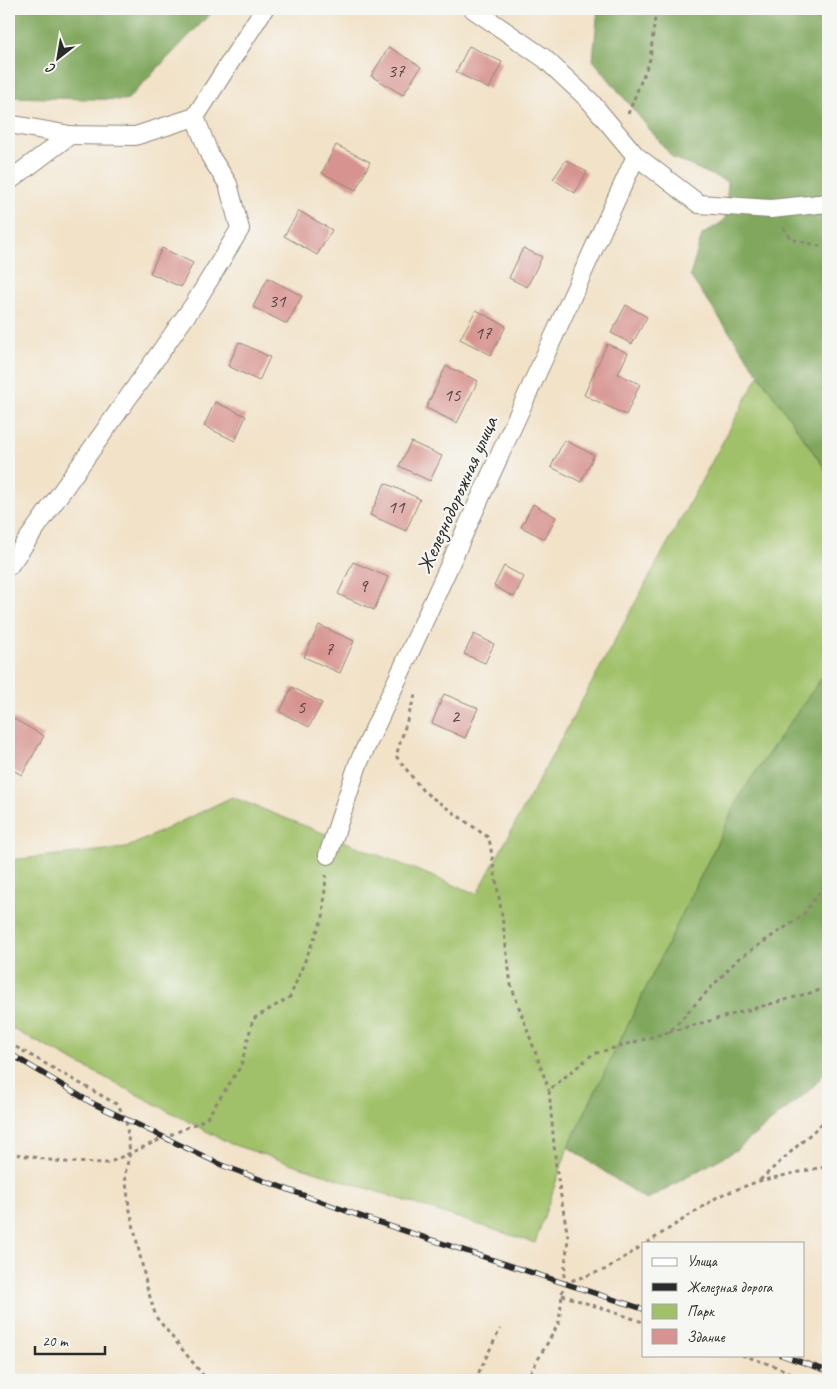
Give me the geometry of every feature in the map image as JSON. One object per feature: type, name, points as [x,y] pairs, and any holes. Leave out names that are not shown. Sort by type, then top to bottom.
[{"type":"street","points":[[9,124],[70,135],[135,136],[195,117],[264,9]]},
{"type":"street","points":[[473,9],[544,58],[590,101],[636,156],[699,204],[770,209],[828,203]]},
{"type":"street","points":[[9,566],[195,303],[240,229],[228,184],[210,156],[195,117]]},
{"type":"street","points":[[9,181],[70,135]]},
{"type":"street","name":"Железнодорожная улица","points":[[328,855],[358,764],[636,156]]},
{"type":"path","points":[[619,136],[650,58],[656,9]]},
{"type":"path","points":[[770,209],[791,239],[828,248]]},
{"type":"path","points":[[404,665],[416,692],[396,756],[423,791],[489,838],[511,985],[549,1090],[556,1167],[568,1238],[559,1323],[526,1380]]},
{"type":"path","points":[[9,1153],[62,1162],[108,1163],[206,1119],[241,1066],[253,1019],[290,997],[323,917],[328,855]]},
{"type":"path","points":[[668,1032],[738,959],[802,916],[828,882]]},
{"type":"path","points":[[549,1090],[593,1054],[828,988]]},
{"type":"path","points":[[9,1043],[118,1105],[126,1120],[130,1153],[125,1174],[129,1206],[147,1287],[156,1317],[207,1380]]},
{"type":"path","points":[[760,1181],[828,1118]]},
{"type":"path","points":[[649,1242],[719,1196],[760,1181],[828,1167]]},
{"type":"path","points":[[564,1283],[607,1269],[642,1246]]},
{"type":"path","points":[[562,1295],[642,1322]]},
{"type":"path","points":[[475,1380],[500,1329]]},
{"type":"path","points":[[745,1356],[808,1380]]},
{"type":"green space","points":[[9,9],[215,9],[127,100],[9,97]]},
{"type":"green space","points":[[598,9],[828,9],[828,473],[690,276],[702,235],[725,220],[728,182],[673,158],[593,60]]},
{"type":"green space","points":[[759,375],[828,473],[828,669],[742,792],[568,1147],[535,1243],[231,1144],[9,1027],[9,860],[126,848],[232,797],[477,894]]},
{"type":"green space","points":[[828,669],[828,1069],[811,1089],[736,1150],[646,1200],[568,1147],[742,792]]},
{"type":"building","points":[[469,46],[502,62],[489,89],[456,72]]},
{"type":"building","points":[[389,47],[421,67],[403,95],[371,76]]},
{"type":"building","points":[[336,145],[370,162],[356,190],[322,173]]},
{"type":"building","points":[[566,160],[587,172],[575,193],[553,179]]},
{"type":"building","points":[[299,211],[332,230],[317,255],[284,236]]},
{"type":"building","points":[[162,248],[193,263],[181,287],[150,273]]},
{"type":"building","points":[[523,248],[542,257],[527,287],[509,278]]},
{"type":"building","points":[[268,278],[302,296],[287,324],[253,307]]},
{"type":"building","points":[[626,305],[647,317],[632,344],[611,333]]},
{"type":"building","points":[[476,310],[506,326],[491,355],[460,339]]},
{"type":"building","points":[[239,342],[270,357],[259,381],[228,366]]},
{"type":"building","points":[[607,344],[628,353],[618,374],[640,384],[626,415],[584,395]]},
{"type":"building","points":[[446,366],[478,381],[457,423],[426,408]]},
{"type":"building","points":[[215,402],[246,416],[235,441],[204,426]]},
{"type":"building","points":[[564,440],[594,455],[581,482],[551,467]]},
{"type":"building","points":[[411,442],[442,456],[430,481],[399,466]]},
{"type":"building","points":[[385,483],[420,499],[406,531],[370,515]]},
{"type":"building","points":[[533,504],[556,517],[545,539],[521,527]]},
{"type":"building","points":[[353,562],[388,577],[374,610],[338,594]]},
{"type":"building","points":[[504,566],[524,577],[514,597],[494,586]]},
{"type":"building","points":[[319,625],[354,641],[340,673],[304,657]]},
{"type":"building","points":[[474,634],[494,644],[485,663],[464,654]]},
{"type":"building","points":[[292,687],[322,703],[309,727],[280,712]]},
{"type":"building","points":[[444,694],[478,708],[465,738],[432,723]]},
{"type":"building","points":[[9,716],[44,736],[22,775],[9,768]]},
{"type":"railway","points":[[9,1053],[90,1102],[224,1166],[371,1220],[642,1309]]},
{"type":"railway","points":[[784,1356],[828,1371]]}]
